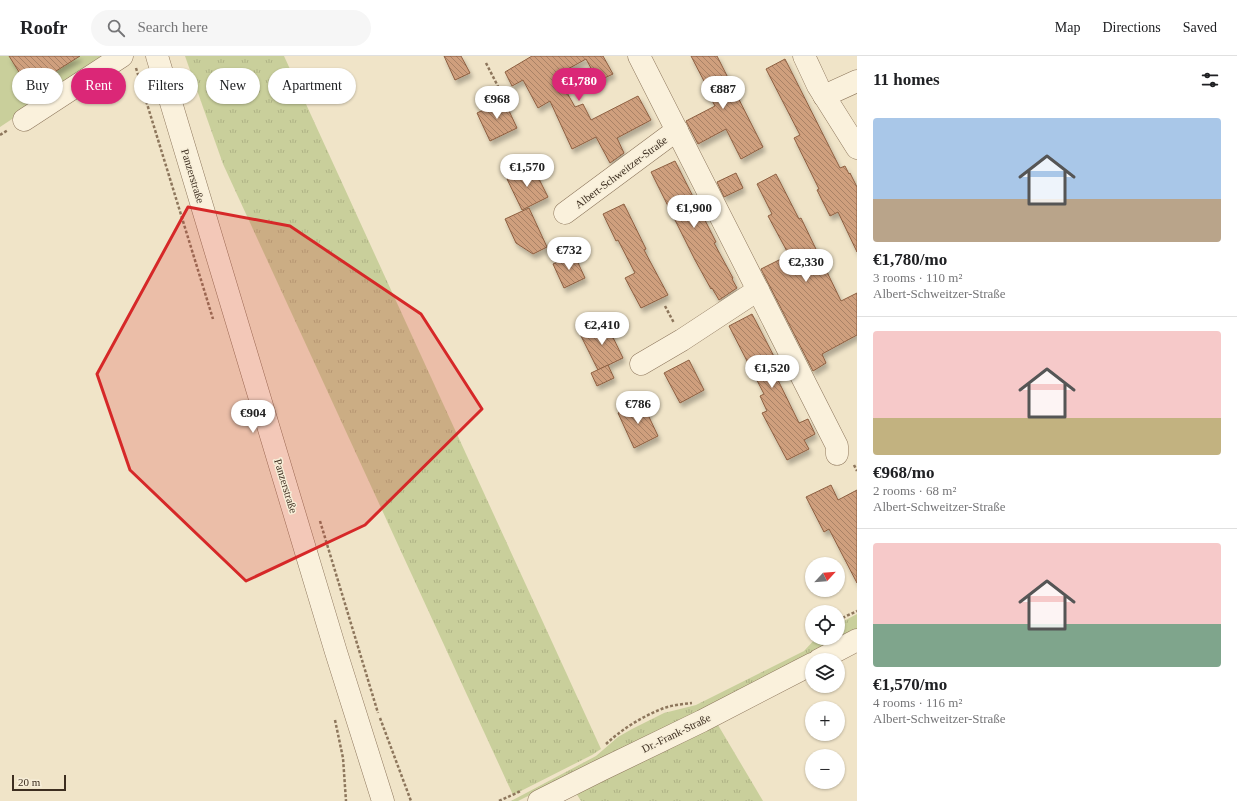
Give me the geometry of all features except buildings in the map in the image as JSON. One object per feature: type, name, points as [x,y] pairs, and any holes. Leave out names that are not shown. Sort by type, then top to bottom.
[{"type":"street","name":"Panzerstraße","points":[[157,56],[382,801]]},
{"type":"street","name":"Albert-Schweitzer-Straße","points":[[639,56],[837,446],[837,454]]},
{"type":"street","points":[[804,56],[824,96],[857,148]]},
{"type":"street","points":[[24,120],[129,60]]},
{"type":"street","points":[[824,96],[857,81]]},
{"type":"street","name":"Albert-Schweitzer-Straße","points":[[566,213],[677,130]]},
{"type":"street","points":[[642,364],[682,340],[758,290]]},
{"type":"street","points":[[832,653],[857,640]]},
{"type":"street","name":"Dr.-Frank-Straße","points":[[539,801],[702,721],[805,668]]},
{"type":"path","name":"Panzerstraße","points":[[129,60],[214,322]]},
{"type":"path","points":[[486,64],[505,100]]},
{"type":"path","points":[[845,617],[857,611]]},
{"type":"path","points":[[334,716],[343,758],[346,801]]},
{"type":"path","points":[[407,801],[411,801]]},
{"type":"highlighted area","points":[[188,207],[290,226],[421,314],[482,409],[365,525],[246,581],[130,470],[97,374]]},
{"type":"green space","points":[[0,56],[107,56],[89,68],[71,68],[71,80],[63,85],[63,68],[12,68],[12,104],[35,104],[0,127]]},
{"type":"green space","points":[[185,56],[284,56],[289,68],[268,68],[268,104],[306,104],[601,749],[592,755],[513,795],[223,164],[198,93],[198,68],[189,68]]},
{"type":"green space","points":[[857,614],[857,633],[845,639],[845,620]]},
{"type":"green space","points":[[810,645],[833,645],[817,653],[805,653],[805,659],[518,801],[511,801],[596,756],[618,737],[632,729],[664,713],[696,705],[804,651]]},
{"type":"green space","points":[[718,725],[763,801],[581,801],[576,793],[602,779]]}]
